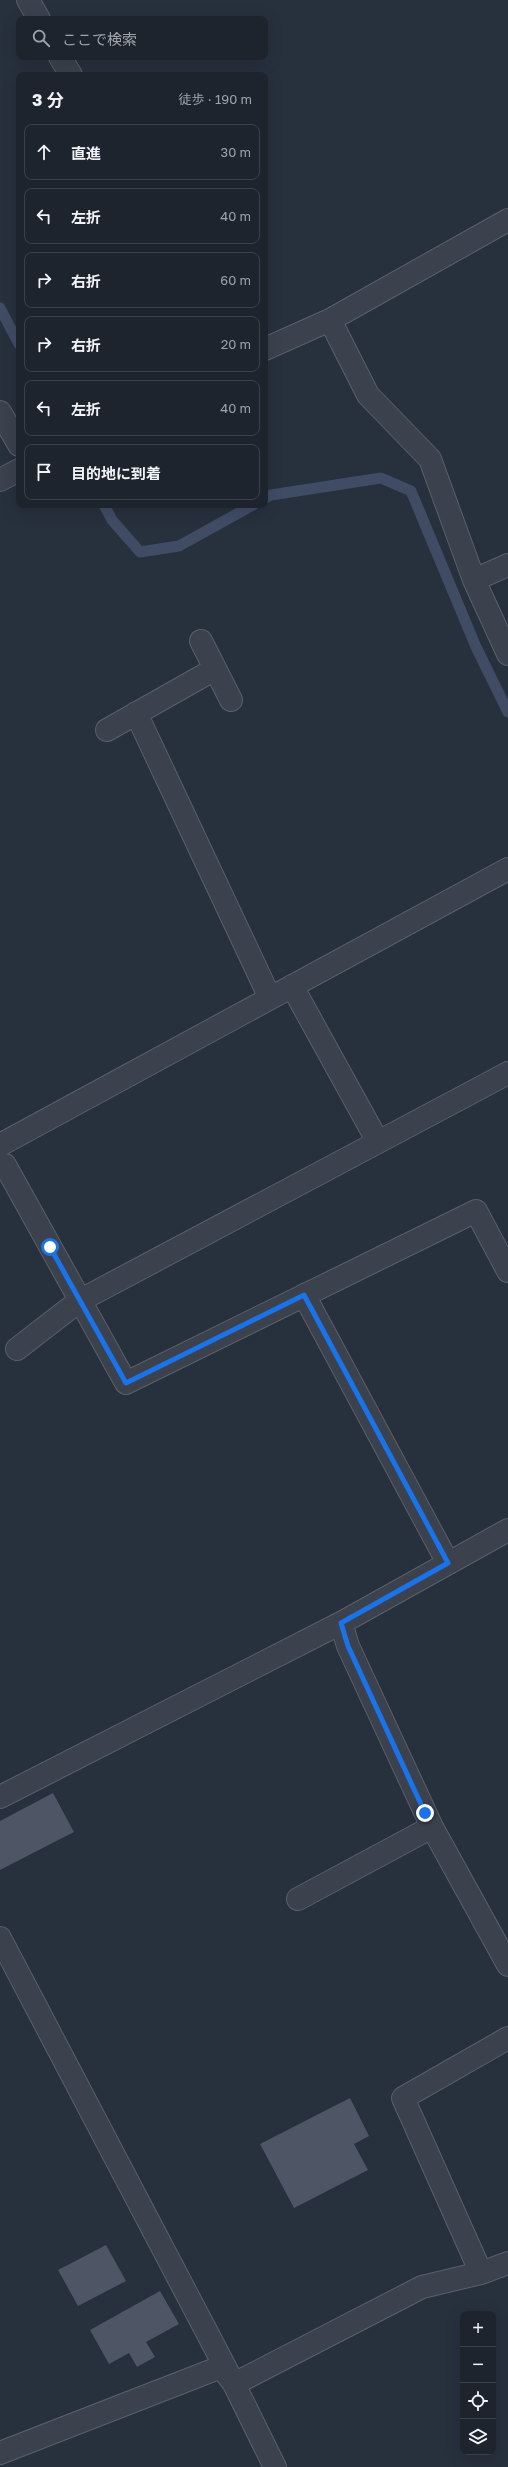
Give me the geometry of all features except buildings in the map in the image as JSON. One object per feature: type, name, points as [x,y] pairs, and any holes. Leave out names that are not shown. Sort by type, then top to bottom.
[{"type":"street","points":[[28,0],[37,16]]},
{"type":"street","points":[[62,60],[69,72]]},
{"type":"street","points":[[268,348],[330,320],[508,220]]},
{"type":"street","points":[[330,320],[368,395],[430,459],[474,580],[508,654]]},
{"type":"street","points":[[0,412],[16,440]]},
{"type":"street","points":[[0,480],[16,472]]},
{"type":"street","points":[[474,580],[508,565]]},
{"type":"street","points":[[201,641],[231,700]]},
{"type":"street","points":[[107,730],[215,669]]},
{"type":"street","points":[[136,713],[270,998]]},
{"type":"street","points":[[0,1145],[508,869]]},
{"type":"street","points":[[292,986],[378,1142]]},
{"type":"street","points":[[17,1349],[79,1301],[508,1073]]},
{"type":"street","points":[[2,1162],[126,1383],[476,1211],[508,1271]]},
{"type":"street","points":[[304,1295],[448,1563]]},
{"type":"street","points":[[0,1797],[341,1623],[508,1530]]},
{"type":"street","points":[[341,1623],[348,1646],[432,1827],[508,1965]]},
{"type":"street","points":[[298,1899],[432,1827]]},
{"type":"street","points":[[0,1938],[234,2384],[275,2467]]},
{"type":"street","points":[[481,2273],[403,2098],[508,2038]]},
{"type":"street","points":[[234,2384],[422,2287],[481,2273],[508,2263]]},
{"type":"street","points":[[0,2453],[221,2367],[234,2384]]},
{"type":"waterway","points":[[0,308],[16,338]]},
{"type":"waterway","points":[[268,496],[381,478],[411,491],[476,647],[508,712]]},
{"type":"waterway","points":[[106,508],[112,520],[140,552],[179,546],[248,508]]},
{"type":"route","points":[[50,1247],[126,1383],[304,1295],[448,1563],[341,1623],[348,1646],[425,1813]]}]
